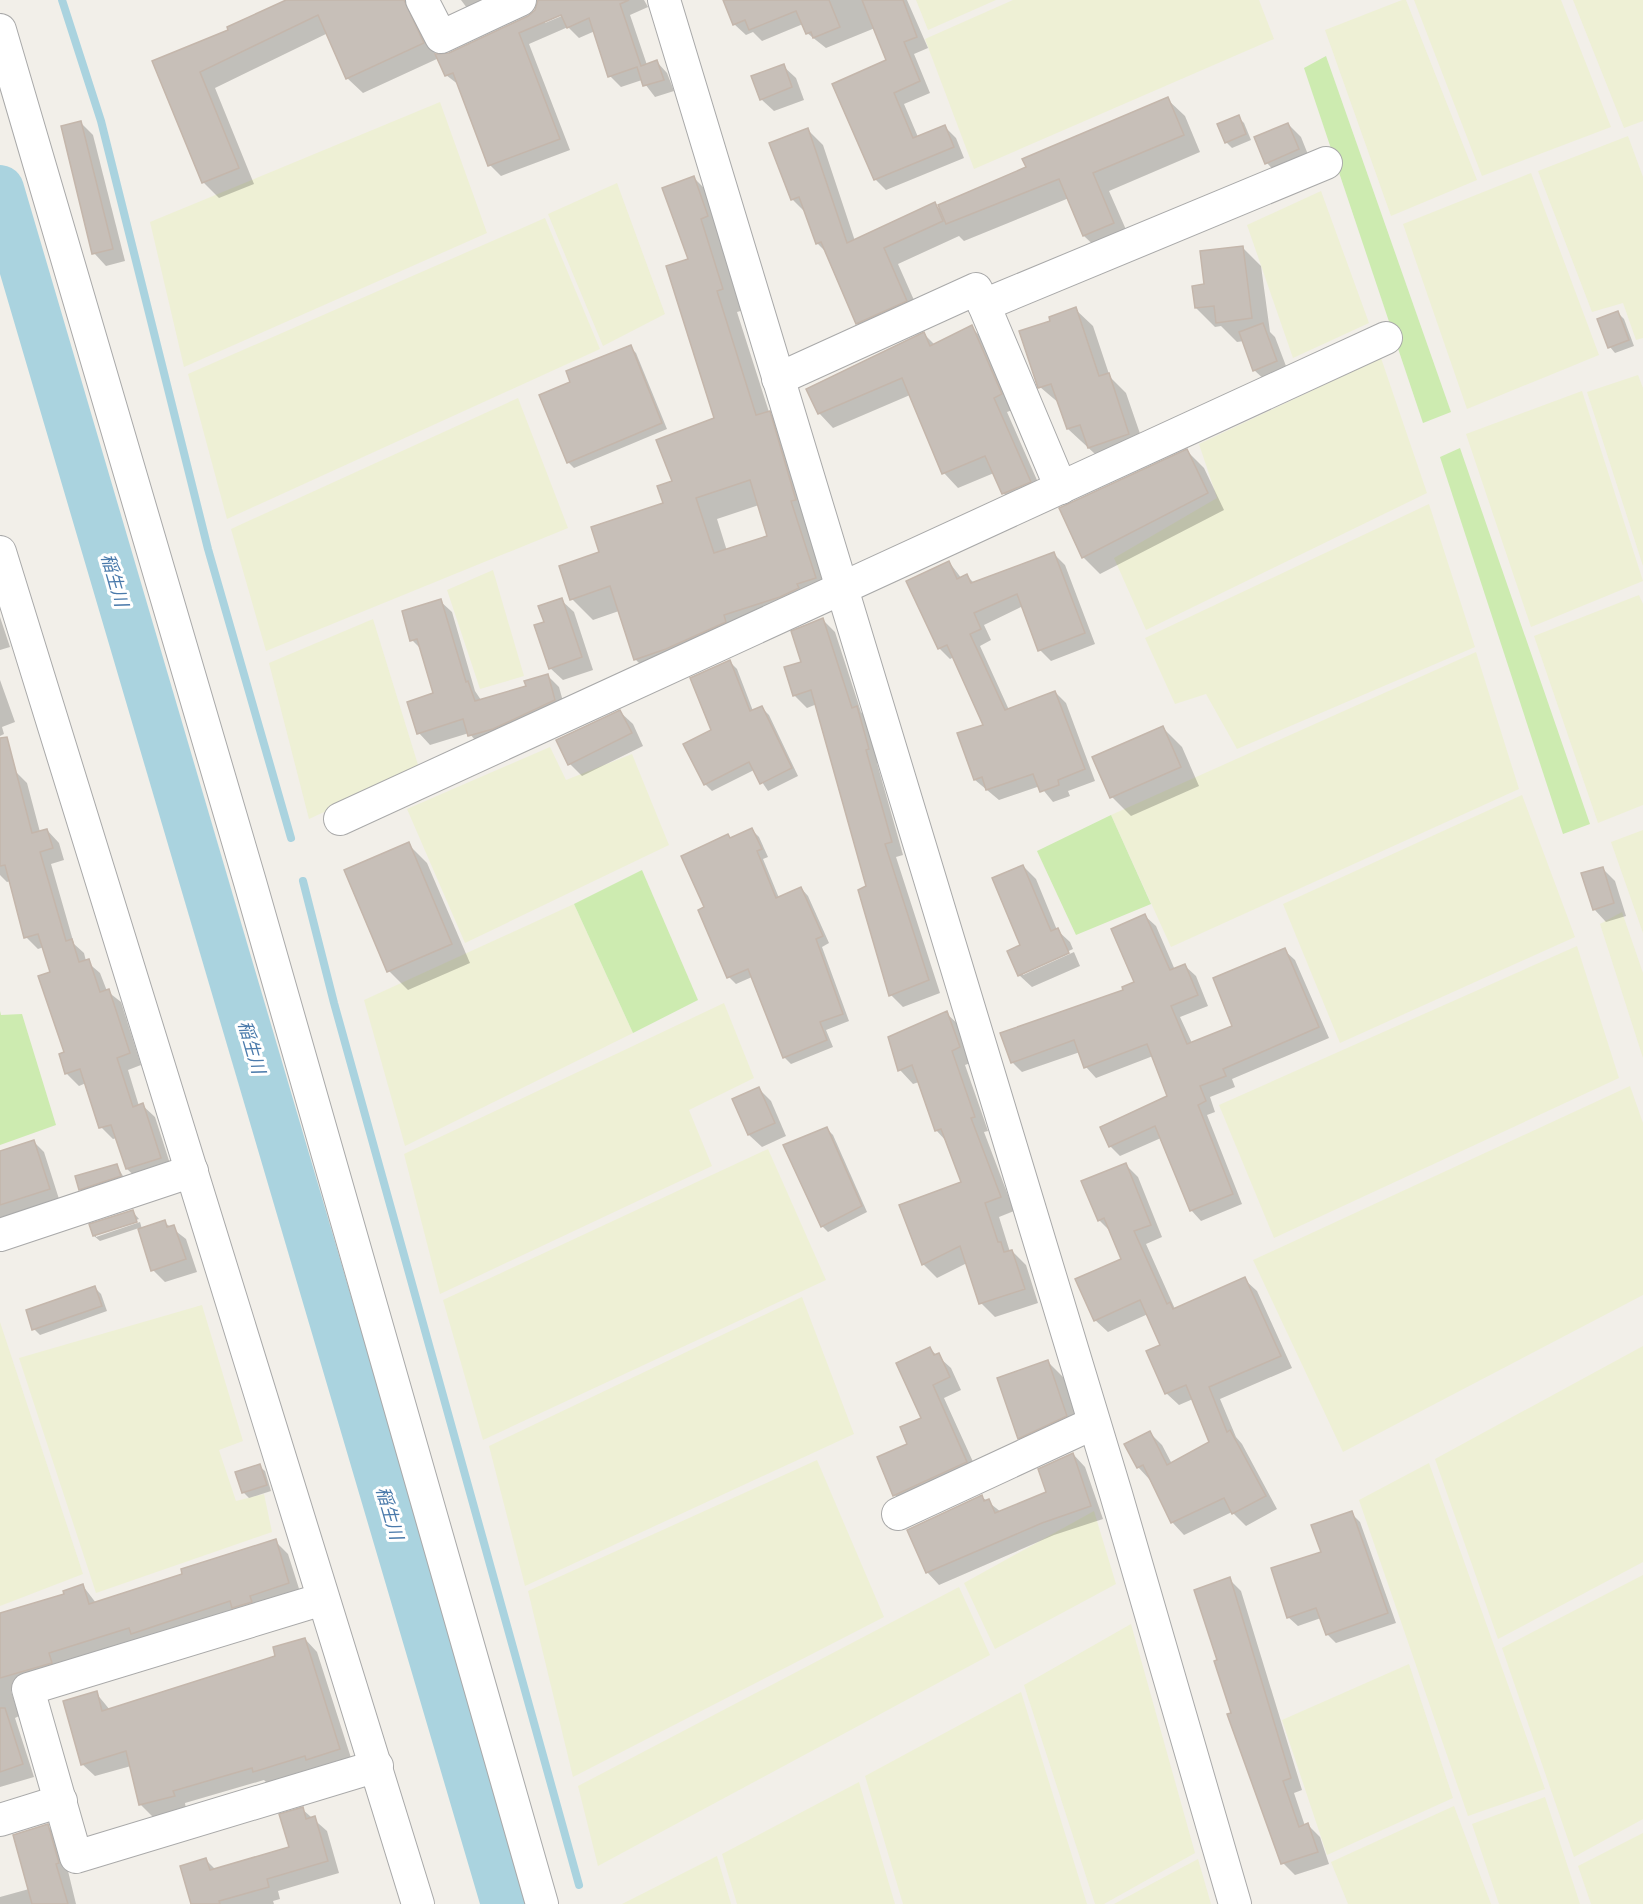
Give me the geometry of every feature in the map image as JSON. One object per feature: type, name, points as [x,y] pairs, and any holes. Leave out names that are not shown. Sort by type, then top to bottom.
[{"type":"street","points":[[422,0],[441,37],[520,0]]},
{"type":"street","points":[[664,0],[1094,1423],[1235,1904]]},
{"type":"street","points":[[0,30],[246,870],[542,1904]]},
{"type":"street","points":[[984,305],[1326,163]]},
{"type":"street","points":[[778,379],[976,289],[1061,488]]},
{"type":"street","points":[[340,819],[1386,338]]},
{"type":"street","points":[[1,561],[418,1904]]},
{"type":"street","points":[[0,1235],[192,1171]]},
{"type":"street","points":[[898,1514],[1094,1423]]},
{"type":"street","points":[[323,1599],[27,1689],[76,1857],[376,1766]]},
{"type":"street","points":[[0,1820],[61,1801]]},
{"type":"green space","points":[[916,0],[996,0],[928,30]]},
{"type":"green space","points":[[1013,0],[1259,0],[1274,39],[974,169],[925,39]]},
{"type":"green space","points":[[1406,0],[1477,180],[1391,216],[1325,30]]},
{"type":"green space","points":[[1414,0],[1561,0],[1611,127],[1482,176]]},
{"type":"green space","points":[[1573,0],[1643,0],[1643,121],[1624,128]]},
{"type":"green space","points":[[1326,56],[1451,412],[1423,423],[1304,68]]},
{"type":"green space","points":[[440,102],[487,233],[184,367],[150,222]]},
{"type":"green space","points":[[1628,136],[1643,177],[1643,338],[1636,340],[1623,303],[1592,312],[1538,171]]},
{"type":"green space","points":[[1531,173],[1599,355],[1467,409],[1403,224]]},
{"type":"green space","points":[[617,183],[665,314],[603,346],[548,214]]},
{"type":"green space","points":[[1321,191],[1369,323],[1293,358],[1247,225]]},
{"type":"green space","points":[[545,218],[600,349],[227,519],[188,374]]},
{"type":"green space","points":[[1381,358],[1427,493],[1146,630],[1114,558],[1217,498],[1199,444]]},
{"type":"green space","points":[[1638,375],[1643,388],[1643,566],[1587,392]]},
{"type":"green space","points":[[1582,391],[1643,581],[1531,627],[1466,434]]},
{"type":"green space","points":[[518,398],[568,528],[266,651],[231,529]]},
{"type":"green space","points":[[1460,448],[1590,824],[1563,834],[1440,457]]},
{"type":"green space","points":[[1429,504],[1475,647],[1237,749],[1206,694],[1175,704],[1145,638]]},
{"type":"green space","points":[[493,570],[524,676],[480,689],[447,590]]},
{"type":"green space","points":[[1639,595],[1643,604],[1643,805],[1598,823],[1534,636]]},
{"type":"green space","points":[[373,619],[419,768],[309,819],[269,663]]},
{"type":"green space","points":[[1476,652],[1519,789],[1171,947],[1111,815]]},
{"type":"green space","points":[[550,747],[566,780],[632,754],[669,845],[465,943],[407,809]]},
{"type":"green space","points":[[1522,795],[1575,937],[1340,1043],[1283,904]]},
{"type":"green space","points":[[1111,815],[1151,904],[1076,935],[1037,851]]},
{"type":"green space","points":[[1643,830],[1643,933],[1611,842]]},
{"type":"green space","points":[[642,870],[698,1000],[633,1033],[574,904]]},
{"type":"green space","points":[[574,904],[633,1033],[405,1146],[364,1000]]},
{"type":"green space","points":[[1622,912],[1643,973],[1643,1058],[1600,924]]},
{"type":"green space","points":[[1577,946],[1619,1078],[1274,1238],[1219,1105]]},
{"type":"green space","points":[[724,1003],[754,1078],[689,1110],[712,1166],[440,1294],[404,1154]]},
{"type":"green space","points":[[0,1011],[1,1015],[22,1014],[56,1125],[0,1145]]},
{"type":"green space","points":[[1630,1086],[1643,1123],[1643,1295],[1343,1452],[1253,1260]]},
{"type":"green space","points":[[768,1149],[826,1280],[483,1440],[443,1300]]},
{"type":"green space","points":[[802,1297],[854,1434],[525,1586],[489,1446]]},
{"type":"green space","points":[[202,1305],[243,1441],[219,1450],[236,1501],[264,1494],[272,1532],[96,1593],[19,1358]]},
{"type":"green space","points":[[0,1322],[83,1574],[0,1606]]},
{"type":"green space","points":[[1643,1346],[1643,1562],[1498,1639],[1435,1459]]},
{"type":"green space","points":[[817,1460],[884,1617],[573,1777],[528,1591]]},
{"type":"green space","points":[[1429,1463],[1545,1789],[1468,1816],[1359,1500]]},
{"type":"green space","points":[[1094,1511],[1116,1584],[995,1649],[964,1583]]},
{"type":"green space","points":[[1643,1575],[1643,1819],[1574,1857],[1502,1648]]},
{"type":"green space","points":[[959,1587],[990,1655],[598,1866],[578,1786]]},
{"type":"green space","points":[[1131,1624],[1195,1853],[1104,1904],[1095,1904],[1024,1685]]},
{"type":"green space","points":[[1409,1664],[1453,1798],[1327,1855],[1282,1720]]},
{"type":"green space","points":[[1021,1692],[1087,1904],[903,1904],[865,1776]]},
{"type":"green space","points":[[859,1782],[895,1904],[737,1904],[722,1854]]},
{"type":"green space","points":[[1545,1797],[1580,1904],[1499,1904],[1472,1824]]},
{"type":"green space","points":[[1454,1806],[1491,1904],[1348,1904],[1331,1862]]},
{"type":"green space","points":[[1643,1833],[1643,1904],[1591,1904],[1578,1866]]},
{"type":"green space","points":[[717,1856],[731,1904],[622,1904]]},
{"type":"green space","points":[[1198,1859],[1211,1904],[1114,1904]]},
{"type":"building","points":[[286,0],[404,0],[424,43],[346,79],[318,15],[200,72],[239,168],[202,183],[152,61],[228,30],[227,27]]},
{"type":"building","points":[[538,0],[629,0],[620,4],[641,66],[657,60],[664,80],[643,86],[637,67],[608,77],[589,18],[567,28],[561,15],[519,33],[560,139],[488,166],[453,73],[445,76],[435,54],[449,53],[528,16],[535,10]]},
{"type":"building","points":[[723,0],[829,0],[840,27],[813,38],[811,32],[806,34],[796,11],[749,30],[745,20],[733,25]]},
{"type":"building","points":[[862,0],[903,0],[917,37],[904,42],[920,81],[894,93],[913,138],[945,125],[954,147],[874,180],[832,84],[886,60]]},
{"type":"building","points":[[784,64],[792,87],[760,100],[751,76]]},
{"type":"building","points":[[1168,97],[1184,135],[1093,173],[1114,223],[1083,236],[1059,179],[946,224],[938,205],[1026,167],[1022,159]]},
{"type":"building","points":[[1239,115],[1246,134],[1225,143],[1217,124]]},
{"type":"building","points":[[81,121],[113,249],[92,254],[61,126]]},
{"type":"building","points":[[1288,123],[1299,149],[1265,164],[1254,137]]},
{"type":"building","points":[[808,128],[847,243],[935,202],[943,221],[884,248],[907,301],[856,324],[821,242],[816,244],[799,197],[791,200],[769,143]]},
{"type":"building","points":[[694,176],[708,216],[701,219],[723,289],[717,291],[756,415],[770,411],[796,500],[791,501],[816,578],[797,584],[799,588],[780,597],[724,615],[726,622],[666,649],[634,660],[610,586],[570,600],[559,566],[599,552],[591,527],[663,503],[657,486],[672,481],[656,440],[714,418],[666,266],[688,259],[662,188]],"holes":[[[750,480],[767,536],[714,553],[696,498]]]},
{"type":"building","points":[[1243,246],[1252,318],[1216,323],[1214,306],[1195,308],[1192,286],[1204,284],[1200,251]]},
{"type":"building","points":[[1076,307],[1099,376],[1109,373],[1129,434],[1088,448],[1080,425],[1067,429],[1051,384],[1038,388],[1019,331],[1050,321],[1049,317]]},
{"type":"building","points":[[1618,311],[1629,340],[1608,348],[1597,319]]},
{"type":"building","points":[[1263,323],[1277,361],[1253,371],[1239,332]]},
{"type":"building","points":[[972,325],[1002,394],[994,398],[1031,482],[1002,494],[985,456],[942,474],[902,378],[818,414],[806,389],[924,332],[930,346]]},
{"type":"building","points":[[631,345],[662,423],[567,463],[539,395],[570,382],[566,371]]},
{"type":"building","points":[[1187,449],[1208,493],[1082,558],[1059,508]]},
{"type":"building","points":[[1054,552],[1085,633],[1038,651],[1017,594],[974,613],[981,629],[970,634],[1005,710],[1055,691],[1085,769],[1058,780],[1059,785],[1040,792],[1033,774],[986,790],[982,777],[974,780],[957,733],[983,725],[947,645],[938,649],[906,581],[949,561],[957,579],[967,574],[971,583]]},
{"type":"building","points":[[562,598],[582,657],[549,669],[534,625],[544,622],[538,606]]},
{"type":"building","points":[[441,599],[466,682],[468,681],[475,701],[526,686],[524,681],[548,674],[555,700],[493,729],[468,736],[463,719],[417,734],[407,702],[433,693],[417,639],[410,641],[402,611]]},
{"type":"building","points":[[823,618],[852,708],[857,706],[869,749],[866,750],[892,842],[885,844],[929,980],[889,996],[858,890],[866,886],[811,690],[793,696],[784,667],[801,662],[791,631]]},
{"type":"building","points":[[730,660],[750,711],[762,706],[792,768],[760,784],[749,762],[704,785],[683,744],[711,730],[690,678]]},
{"type":"building","points":[[620,710],[632,733],[568,765],[556,740]]},
{"type":"building","points":[[1163,726],[1181,767],[1110,798],[1092,757]]},
{"type":"building","points":[[7,737],[32,833],[47,829],[53,848],[40,852],[66,941],[72,939],[79,962],[89,959],[100,992],[109,989],[130,1053],[117,1058],[133,1107],[143,1103],[161,1158],[126,1169],[111,1125],[99,1128],[80,1069],[65,1074],[59,1054],[64,1052],[38,976],[50,972],[38,934],[24,938],[5,865],[0,866],[0,738]]},
{"type":"building","points":[[752,828],[762,849],[757,851],[776,898],[801,887],[823,936],[816,939],[843,1014],[820,1022],[827,1040],[783,1058],[748,969],[727,978],[698,910],[704,907],[681,856],[728,834],[730,838]]},
{"type":"building","points":[[409,842],[452,944],[387,972],[344,870]]},
{"type":"building","points":[[1023,865],[1051,931],[1058,928],[1069,953],[1018,976],[1007,951],[1020,945],[992,878]]},
{"type":"building","points":[[1603,867],[1614,903],[1593,910],[1581,873]]},
{"type":"building","points":[[1145,914],[1170,970],[1185,964],[1198,995],[1171,1006],[1187,1044],[1232,1026],[1213,978],[1285,948],[1319,1027],[1223,1069],[1226,1076],[1200,1086],[1206,1101],[1198,1105],[1233,1194],[1190,1211],[1155,1126],[1109,1147],[1100,1127],[1167,1096],[1147,1044],[1084,1068],[1074,1040],[1011,1063],[1000,1033],[1123,990],[1122,987],[1134,982],[1111,929]]},
{"type":"building","points":[[947,1011],[960,1047],[952,1051],[975,1117],[971,1118],[1001,1197],[985,1203],[998,1242],[1001,1242],[1004,1252],[1012,1250],[1025,1289],[979,1304],[960,1246],[922,1265],[899,1205],[961,1182],[941,1129],[935,1131],[912,1065],[898,1071],[888,1037]]},
{"type":"building","points":[[759,1087],[775,1123],[748,1135],[732,1099]]},
{"type":"building","points":[[827,1127],[862,1206],[821,1227],[783,1145]]},
{"type":"building","points":[[34,1140],[50,1189],[0,1205],[0,1151]]},
{"type":"building","points":[[1126,1163],[1151,1225],[1134,1231],[1167,1304],[1170,1302],[1173,1309],[1245,1277],[1281,1356],[1209,1387],[1227,1432],[1230,1430],[1266,1496],[1232,1514],[1224,1498],[1171,1523],[1143,1465],[1137,1468],[1124,1444],[1150,1431],[1167,1465],[1209,1442],[1186,1385],[1165,1394],[1146,1351],[1160,1345],[1140,1300],[1094,1321],[1075,1279],[1121,1259],[1104,1218],[1098,1221],[1081,1181]]},
{"type":"building","points":[[117,1164],[121,1176],[79,1190],[75,1176]]},
{"type":"building","points":[[133,1210],[137,1222],[93,1236],[89,1224]]},
{"type":"building","points":[[165,1220],[167,1227],[174,1225],[186,1259],[151,1271],[138,1229]]},
{"type":"building","points":[[95,1286],[102,1306],[32,1330],[26,1310]]},
{"type":"building","points":[[930,1347],[934,1355],[939,1353],[950,1377],[933,1385],[967,1462],[893,1496],[877,1457],[907,1444],[900,1427],[921,1418],[896,1363]]},
{"type":"building","points":[[1048,1360],[1067,1416],[1018,1439],[997,1378]]},
{"type":"building","points":[[1073,1453],[1091,1506],[1042,1523],[926,1573],[907,1530],[982,1495],[984,1501],[989,1499],[995,1513],[1046,1492],[1038,1469]]},
{"type":"building","points":[[260,1464],[267,1485],[242,1493],[235,1472]]},
{"type":"building","points":[[1352,1511],[1388,1613],[1326,1635],[1316,1608],[1287,1618],[1271,1568],[1321,1552],[1311,1525]]},
{"type":"building","points":[[276,1539],[289,1583],[250,1596],[252,1602],[232,1608],[230,1601],[131,1634],[129,1628],[49,1653],[52,1663],[0,1678],[0,1613],[64,1594],[63,1591],[83,1584],[89,1604],[182,1574],[181,1569]]},
{"type":"building","points":[[1230,1577],[1291,1778],[1283,1781],[1299,1827],[1308,1823],[1318,1852],[1281,1864],[1227,1714],[1231,1713],[1214,1661],[1217,1660],[1194,1590]]},
{"type":"building","points":[[305,1638],[340,1749],[306,1760],[305,1756],[253,1772],[252,1768],[173,1791],[175,1796],[139,1805],[126,1751],[81,1765],[63,1701],[97,1691],[102,1711],[275,1656],[273,1647]]},
{"type":"building","points":[[0,1708],[5,1708],[23,1764],[0,1772]]},
{"type":"building","points":[[303,1807],[306,1819],[315,1816],[328,1861],[267,1879],[269,1887],[219,1901],[220,1904],[191,1904],[180,1866],[206,1858],[210,1870],[289,1847],[279,1814]]},
{"type":"building","points":[[48,1824],[59,1863],[56,1864],[68,1904],[32,1904],[13,1835]]},
{"type":"waterway","points":[[62,0],[101,121],[208,549],[291,838]]},
{"type":"waterway","name":"稲生川","points":[[0,189],[505,1904]]},
{"type":"waterway","points":[[303,881],[334,1003],[579,1885]]}]
